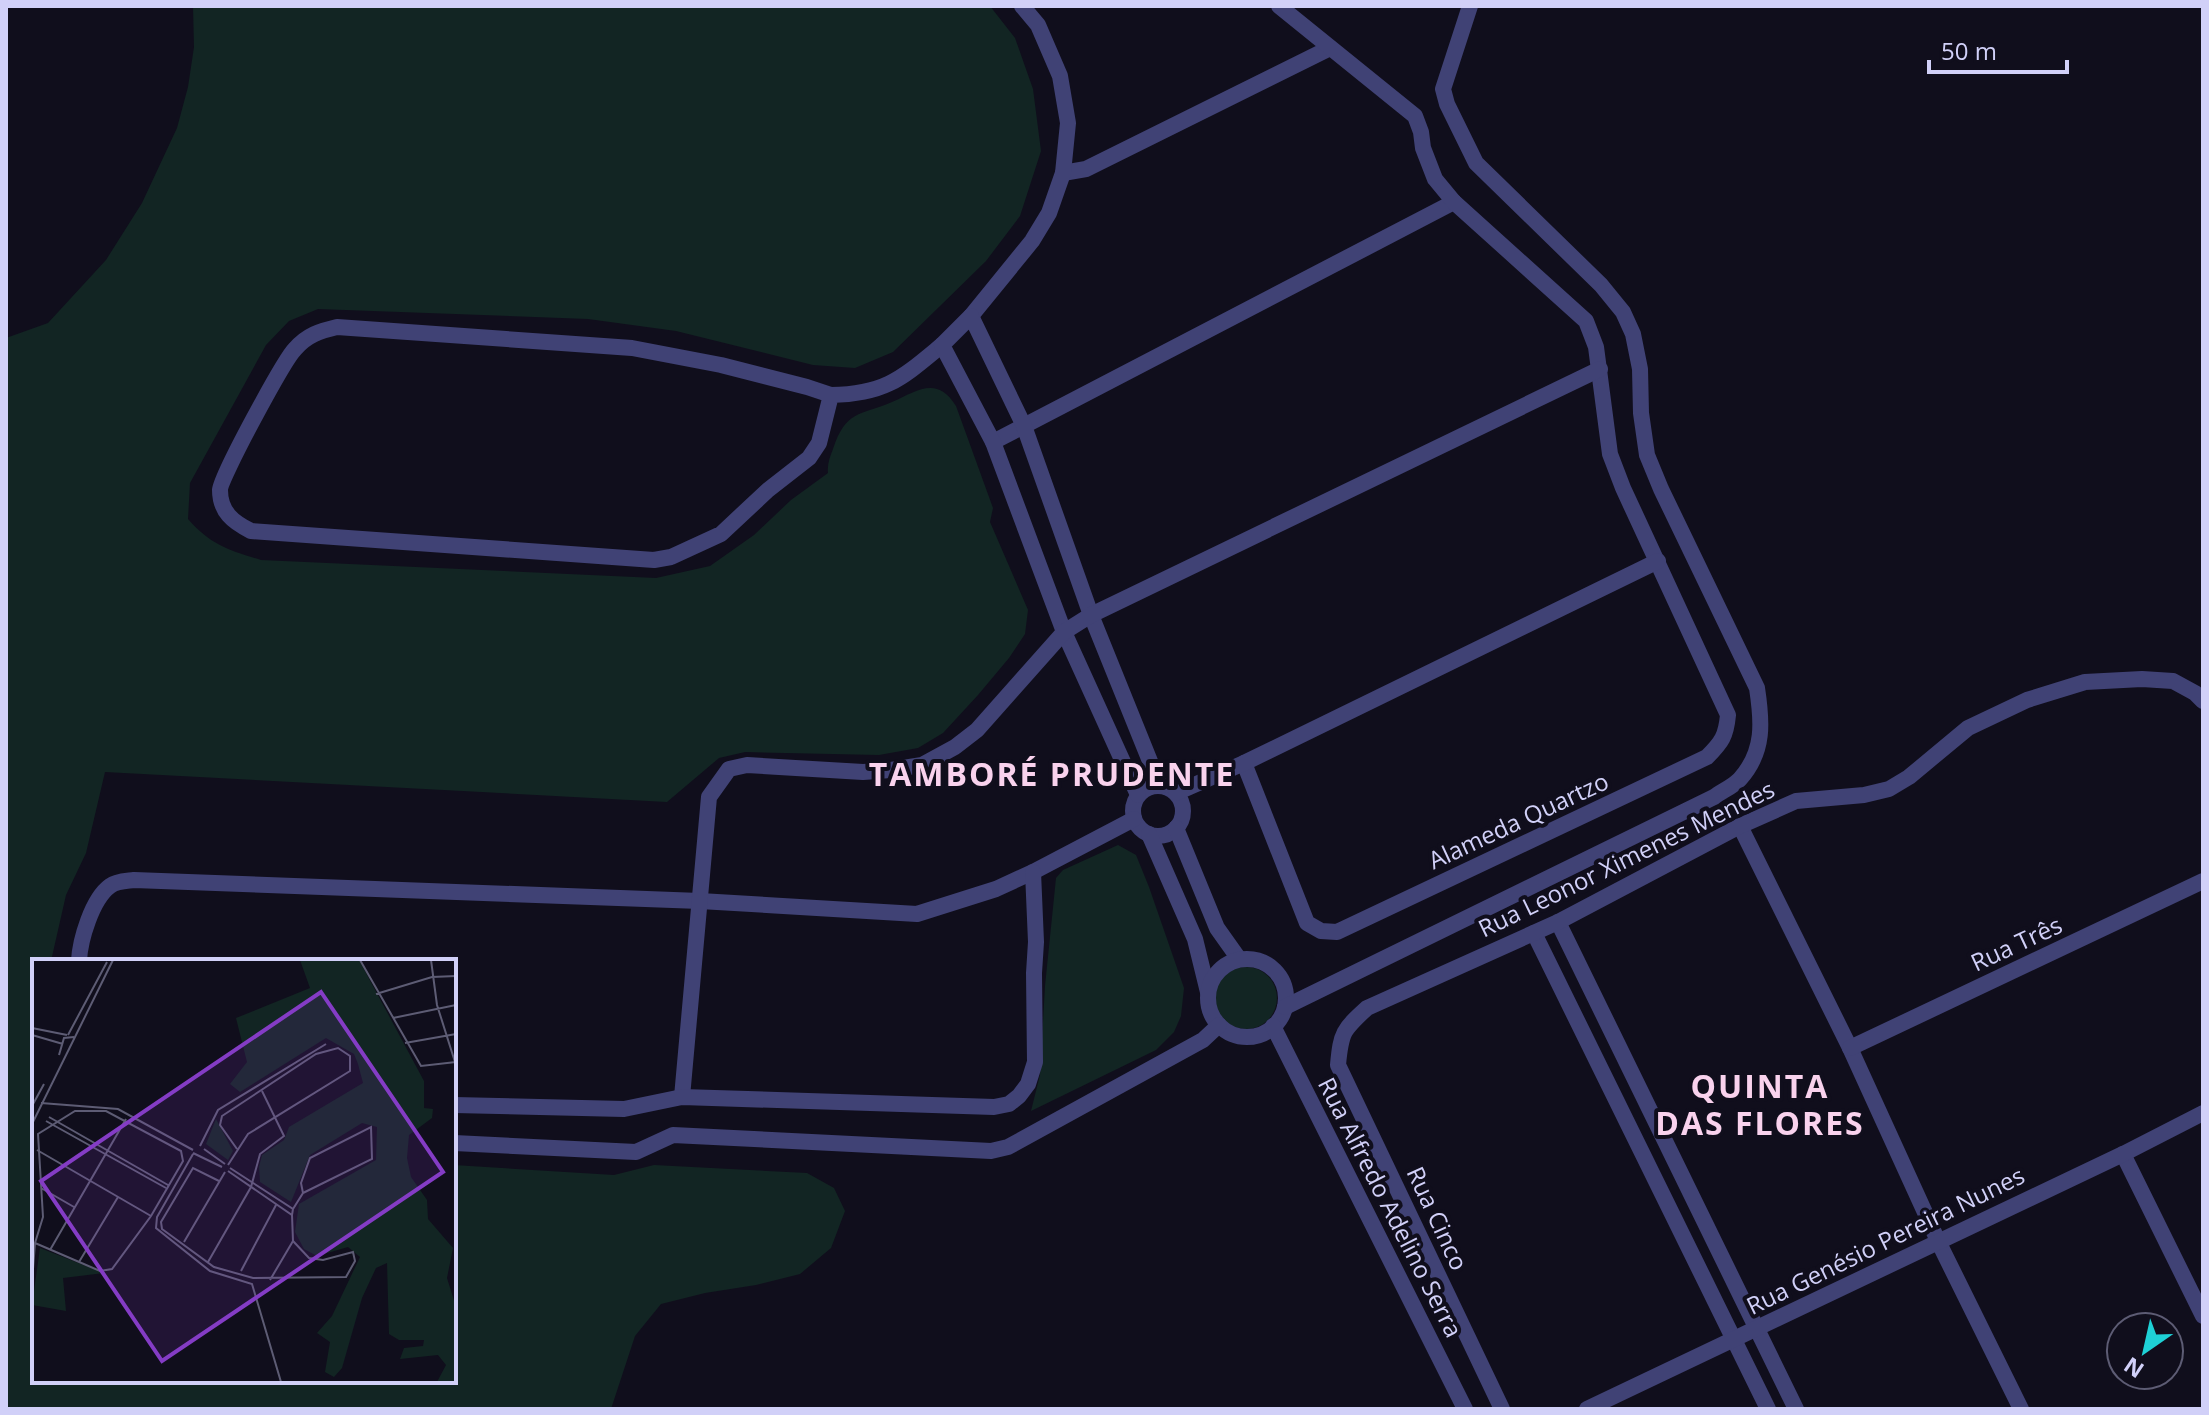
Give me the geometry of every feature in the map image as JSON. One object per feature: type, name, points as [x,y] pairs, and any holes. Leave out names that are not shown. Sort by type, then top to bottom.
[{"type":"street","points":[[831,395],[819,443],[809,458],[768,490],[721,534],[671,557],[654,560],[251,531],[234,523],[222,506],[220,487],[229,465],[293,350],[313,333],[337,327],[632,348],[721,365],[831,395],[856,395],[905,376],[971,316],[1032,241],[1049,213],[1063,173],[1068,123],[1060,76],[1038,25],[1022,6]]},
{"type":"street","points":[[1208,992],[1218,970],[1239,959],[1252,959],[1275,970],[1282,981],[1285,1007],[1273,1026],[1264,1033],[1252,1036],[1229,1032],[1212,1015],[1195,939],[1149,834],[1134,819],[1134,802],[1138,795],[1145,789],[1168,789],[1244,763],[1658,561],[1610,454],[1600,369],[1586,321],[1454,202],[1429,168],[1415,116],[1279,6]]},
{"type":"street","points":[[1285,1007],[1714,797],[1739,781],[1751,763],[1760,740],[1762,719],[1757,688],[1647,455],[1641,413],[1640,369],[1633,334],[1623,312],[1601,285],[1476,163],[1447,104],[1443,89],[1470,6]]},
{"type":"street","points":[[1063,173],[1086,169],[1330,48]]},
{"type":"street","points":[[993,442],[1454,202]]},
{"type":"street","points":[[971,316],[1024,426],[1091,615],[1168,789],[1181,801],[1182,820],[1176,828],[1163,835],[1149,834]]},
{"type":"street","points":[[942,345],[993,442],[1064,632],[1138,795]]},
{"type":"street","points":[[682,1097],[709,797],[729,769],[747,765],[863,772],[922,765],[955,747],[977,730],[1064,632],[1091,615],[1600,369]]},
{"type":"street","name":"Alameda Quartzo","points":[[1244,763],[1307,923],[1321,931],[1337,932],[1707,757],[1721,742],[1728,715],[1658,561]]},
{"type":"street","name":"Rua Leonor Ximenes Mendes","points":[[1340,1046],[1346,1027],[1367,1008],[1558,922],[1740,826],[1796,801],[1864,795],[1889,789],[1909,777],[1968,728],[2027,700],[2085,682],[2142,679],[2173,681],[2203,701]]},
{"type":"street","points":[[79,959],[89,917],[103,893],[112,884],[134,880],[700,901],[917,914],[996,889],[1134,819]]},
{"type":"street","points":[[1740,826],[1850,1048],[1938,1241],[2021,1409]]},
{"type":"street","points":[[1176,828],[1217,928],[1239,959]]},
{"type":"street","points":[[456,1105],[624,1109],[682,1097],[994,1107],[1009,1104],[1028,1084],[1035,1062],[1033,872]]},
{"type":"street","name":"Rua Três","points":[[1850,1048],[2203,881]]},
{"type":"street","points":[[1558,922],[1796,1409]]},
{"type":"street","points":[[1534,933],[1768,1409]]},
{"type":"street","points":[[456,1143],[636,1152],[673,1135],[991,1151],[1008,1147],[1120,1086],[1203,1040],[1219,1025]]},
{"type":"street","name":"Rua Alfredo Adelino Serra","points":[[1273,1026],[1465,1409]]},
{"type":"street","name":"Rua Cinco","points":[[1340,1046],[1338,1065],[1502,1409]]},
{"type":"street","name":"Rua Genésio Pereira Nunes","points":[[1587,1409],[2203,1113]]},
{"type":"street","points":[[2123,1154],[2203,1316]]},
{"type":"green space","points":[[193,6],[990,6],[1015,38],[1033,89],[1041,151],[1020,216],[986,261],[893,352],[855,368],[813,365],[676,331],[588,319],[318,309],[289,321],[266,345],[190,483],[188,519],[221,546],[261,560],[656,578],[710,566],[754,535],[791,500],[828,473],[838,436],[855,416],[918,390],[934,388],[949,396],[956,406],[993,508],[990,522],[1028,610],[1025,634],[1009,658],[943,733],[918,748],[879,755],[745,752],[719,758],[667,802],[105,772],[86,853],[66,895],[51,959],[32,959],[32,1383],[456,1383],[456,1165],[614,1175],[654,1165],[807,1173],[834,1188],[845,1211],[831,1248],[800,1274],[661,1304],[635,1336],[611,1409],[6,1409],[6,338],[48,323],[106,260],[142,203],[177,128],[194,47]]},
{"type":"green space","points":[[1118,845],[1136,855],[1149,887],[1184,988],[1181,1016],[1174,1032],[1156,1050],[1031,1111],[1040,1075],[1056,878],[1063,870]]},
{"type":"green space","points":[[1246,967],[1268,976],[1277,998],[1268,1020],[1246,1029],[1224,1020],[1215,998],[1224,976]]},
{"type":"district","name":"TAMBORÉ PRUDENTE","points":[[1052,773]]},
{"type":"district","name":"QUINTA DAS FLORES","points":[[1760,1104]]}]
